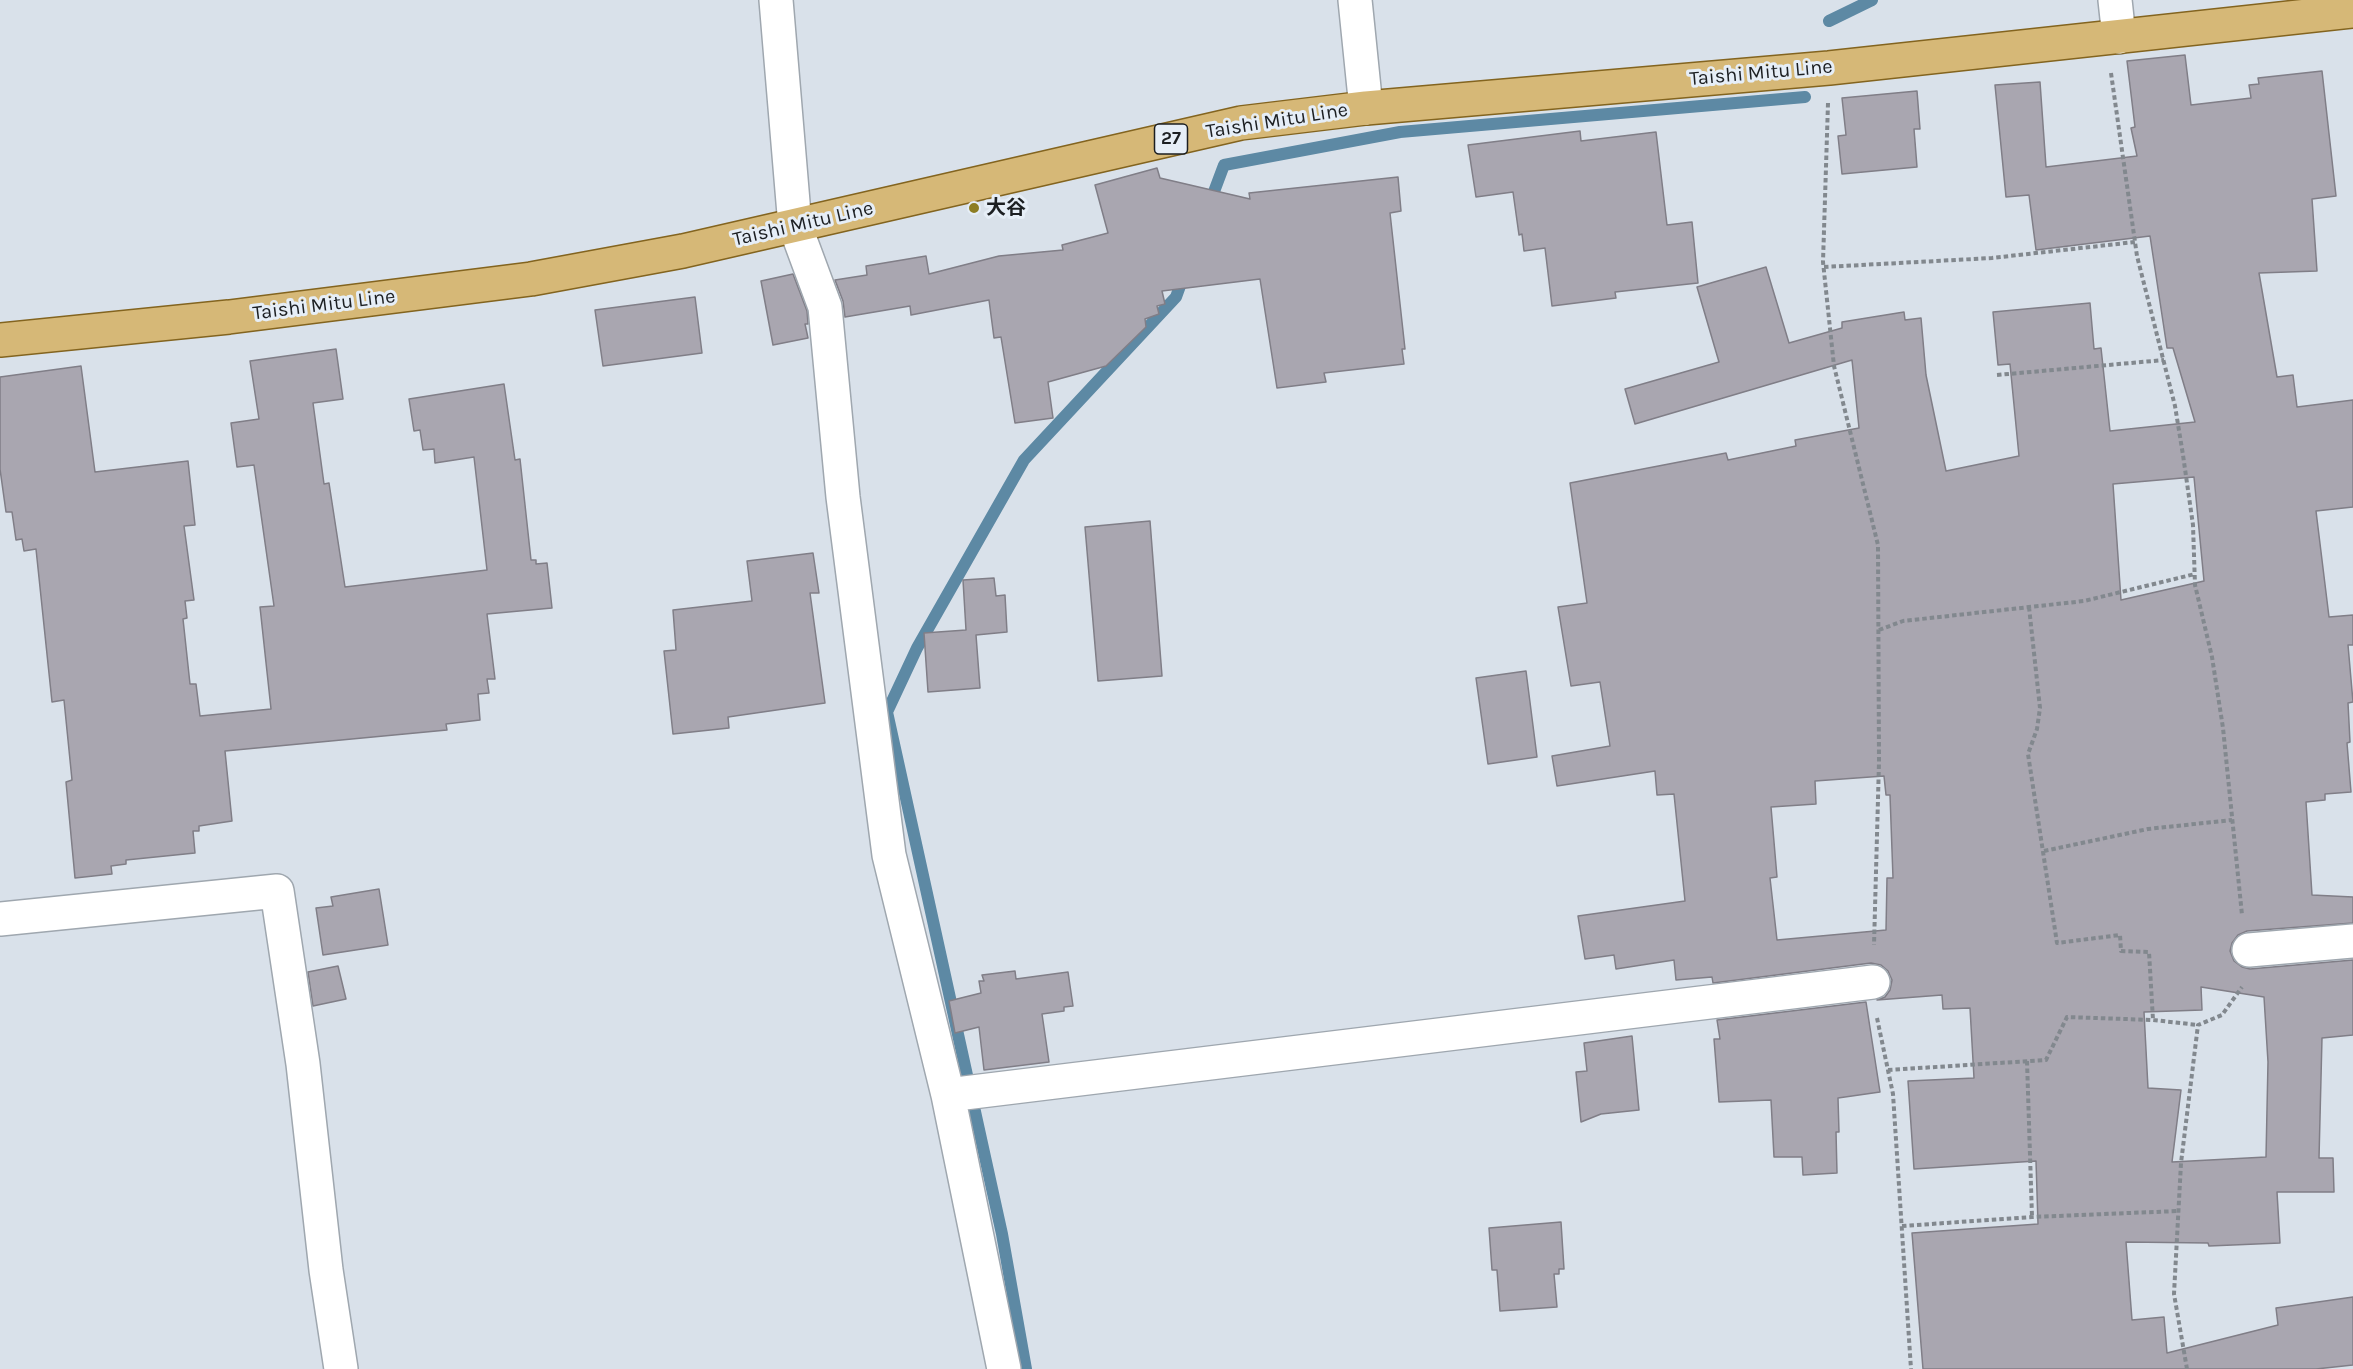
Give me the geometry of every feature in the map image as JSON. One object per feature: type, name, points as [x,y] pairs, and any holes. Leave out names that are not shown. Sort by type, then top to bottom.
[{"type":"main road","name":"Taishi Mitu Line","points":[[0,340],[229,317],[531,279],[683,251],[1241,123],[1366,108],[1829,68],[2353,11]]},
{"type":"street","points":[[776,0],[795,226],[825,307],[843,497],[890,855],[948,1095],[1004,1369]]},
{"type":"street","points":[[1355,0],[1366,108]]},
{"type":"street","points":[[2115,0],[2120,37]]},
{"type":"street","points":[[0,919],[277,891],[303,1064],[326,1270],[341,1369]]},
{"type":"street","points":[[2249,950],[2353,941]]},
{"type":"street","points":[[948,1095],[1873,982]]},
{"type":"path","points":[[1888,1071],[2046,1060],[2067,1017],[2152,1020],[2198,1025],[2222,1015],[2242,989],[2249,950],[2244,931],[2223,728],[2212,657],[2195,585],[2193,525],[2175,406],[2137,256],[2110,65],[2120,37]]},
{"type":"path","points":[[1829,68],[1824,267],[1834,366],[1878,545],[1879,762],[1873,982],[1875,1008],[1893,1094],[1911,1369]]},
{"type":"path","points":[[1824,267],[1992,258],[2135,242]]},
{"type":"path","points":[[1997,375],[2164,360]]},
{"type":"path","points":[[1879,630],[1903,621],[2084,601],[2195,574]]},
{"type":"path","points":[[2028,607],[2040,708],[2037,729],[2028,754],[2057,943],[2120,935],[2121,951],[2149,952],[2152,1020]]},
{"type":"path","points":[[2044,851],[2148,829],[2232,820]]},
{"type":"path","points":[[2187,1369],[2174,1294],[2181,1163],[2198,1025]]},
{"type":"path","points":[[2027,1061],[2032,1217]]},
{"type":"path","points":[[1902,1226],[2032,1217],[2178,1211]]},
{"type":"building","points":[[2185,55],[2191,105],[2251,98],[2249,85],[2259,84],[2258,78],[2322,71],[2336,196],[2312,199],[2317,271],[2259,273],[2277,377],[2293,375],[2297,407],[2353,400],[2353,507],[2316,511],[2329,617],[2353,615],[2353,645],[2348,645],[2353,702],[2348,703],[2350,742],[2347,743],[2351,792],[2325,794],[2325,800],[2306,802],[2312,895],[2353,897],[2353,923],[2247,931],[2238,935],[2230,951],[2234,961],[2250,969],[2353,960],[2353,1035],[2322,1038],[2319,1158],[2333,1158],[2334,1192],[2277,1192],[2280,1243],[2209,1246],[2208,1243],[2126,1242],[2132,1320],[2164,1317],[2167,1353],[2278,1325],[2276,1308],[2353,1297],[2353,1365],[2316,1369],[1923,1369],[1912,1233],[2038,1224],[2036,1161],[1914,1169],[1908,1081],[1974,1078],[1970,1008],[1943,1009],[1942,995],[1877,1000],[1885,997],[1890,990],[1892,980],[1888,971],[1881,965],[1871,963],[1713,983],[1712,977],[1676,980],[1674,960],[1616,969],[1614,955],[1585,959],[1578,916],[1685,901],[1674,794],[1657,795],[1655,771],[1557,786],[1552,756],[1610,746],[1600,682],[1571,686],[1558,607],[1587,603],[1570,483],[1726,453],[1728,460],[1796,446],[1795,440],[1859,428],[1852,360],[1635,424],[1625,389],[1719,362],[1697,287],[1766,267],[1789,343],[1842,328],[1842,322],[1904,312],[1905,320],[1921,318],[1926,375],[1946,471],[2019,456],[2010,364],[1998,365],[1993,312],[2090,303],[2094,349],[2101,348],[2110,431],[2195,422],[2173,348],[2167,348],[2150,236],[2036,250],[2029,195],[2006,197],[1995,85],[2040,82],[2046,167],[2137,156],[2131,128],[2135,127],[2127,61]],"holes":[[[2194,477],[2204,581],[2121,600],[2113,484]],[[1884,776],[1886,795],[1890,795],[1893,878],[1887,878],[1886,930],[1777,940],[1770,878],[1777,877],[1771,807],[1816,804],[1815,781]],[[2201,987],[2264,997],[2268,1062],[2266,1157],[2172,1162],[2181,1090],[2148,1088],[2144,1012],[2202,1010]]]},
{"type":"building","points":[[1917,91],[1920,129],[1914,129],[1917,167],[1842,174],[1838,136],[1846,135],[1842,98]]},
{"type":"building","points":[[1580,131],[1581,141],[1656,132],[1667,225],[1692,222],[1698,283],[1615,292],[1616,298],[1552,306],[1545,248],[1524,251],[1522,234],[1519,235],[1513,192],[1476,197],[1468,145]]},
{"type":"building","points":[[1157,168],[1160,178],[1250,199],[1249,193],[1398,177],[1401,211],[1390,213],[1405,349],[1402,349],[1404,364],[1324,373],[1326,382],[1277,388],[1260,279],[1162,291],[1165,304],[1157,306],[1159,314],[1145,319],[1146,327],[1106,366],[1048,382],[1053,418],[1015,423],[1001,337],[994,338],[989,300],[911,315],[910,306],[845,317],[843,301],[835,280],[867,275],[866,266],[926,256],[929,274],[999,256],[1063,250],[1062,245],[1108,233],[1095,185]]},
{"type":"building","points":[[793,274],[807,311],[808,324],[805,324],[808,338],[773,345],[761,281]]},
{"type":"building","points":[[695,297],[702,353],[603,366],[595,310]]},
{"type":"building","points":[[336,349],[343,399],[313,403],[324,484],[329,483],[345,587],[487,570],[474,457],[435,463],[434,449],[423,450],[420,430],[414,431],[409,399],[504,384],[515,460],[520,459],[531,560],[536,560],[536,564],[547,563],[552,608],[487,614],[495,679],[487,679],[489,693],[478,694],[480,720],[446,724],[447,730],[225,751],[232,821],[199,826],[199,831],[193,831],[195,853],[126,860],[126,864],[111,866],[112,874],[75,878],[66,782],[72,780],[64,700],[52,702],[36,549],[24,551],[22,539],[16,540],[12,512],[6,512],[0,469],[0,377],[81,366],[95,472],[188,461],[195,525],[184,526],[194,600],[185,601],[187,618],[183,619],[190,684],[196,684],[200,716],[271,709],[260,607],[274,606],[254,465],[237,467],[231,423],[259,419],[250,361]]},
{"type":"building","points":[[1150,521],[1162,676],[1098,681],[1085,527]]},
{"type":"building","points":[[813,553],[819,593],[810,593],[825,703],[728,717],[729,728],[673,734],[664,651],[676,650],[673,610],[752,601],[747,561]]},
{"type":"building","points":[[994,578],[996,596],[1005,595],[1007,632],[976,635],[980,688],[928,692],[924,633],[966,630],[963,580]]},
{"type":"building","points":[[1526,671],[1537,757],[1488,764],[1476,678]]},
{"type":"building","points":[[379,889],[388,945],[323,955],[316,908],[333,906],[331,897]]},
{"type":"building","points":[[338,966],[346,999],[313,1006],[308,972]]},
{"type":"building","points":[[1015,971],[1016,979],[1068,972],[1073,1006],[1064,1007],[1064,1011],[1042,1014],[1049,1062],[984,1070],[979,1027],[955,1033],[949,1001],[981,993],[979,981],[984,981],[982,975]]},
{"type":"building","points":[[1866,1002],[1880,1092],[1838,1098],[1837,1173],[1803,1175],[1802,1157],[1774,1157],[1771,1100],[1719,1102],[1714,1039],[1720,1039],[1717,1020]]},
{"type":"building","points":[[1632,1036],[1639,1110],[1601,1114],[1581,1122],[1576,1072],[1587,1071],[1584,1043]]},
{"type":"building","points":[[1561,1222],[1564,1269],[1559,1269],[1559,1274],[1554,1274],[1557,1307],[1500,1311],[1497,1270],[1492,1270],[1489,1228]]},
{"type":"waterway","points":[[1829,21],[1872,0]]},
{"type":"waterway","points":[[1209,205],[1224,165],[1400,132],[1805,97]]},
{"type":"waterway","points":[[1026,1369],[1002,1234],[887,712],[917,648],[1024,460],[1176,297],[1184,275]]},
{"type":"place","name":"大谷","points":[[974,208]]}]
